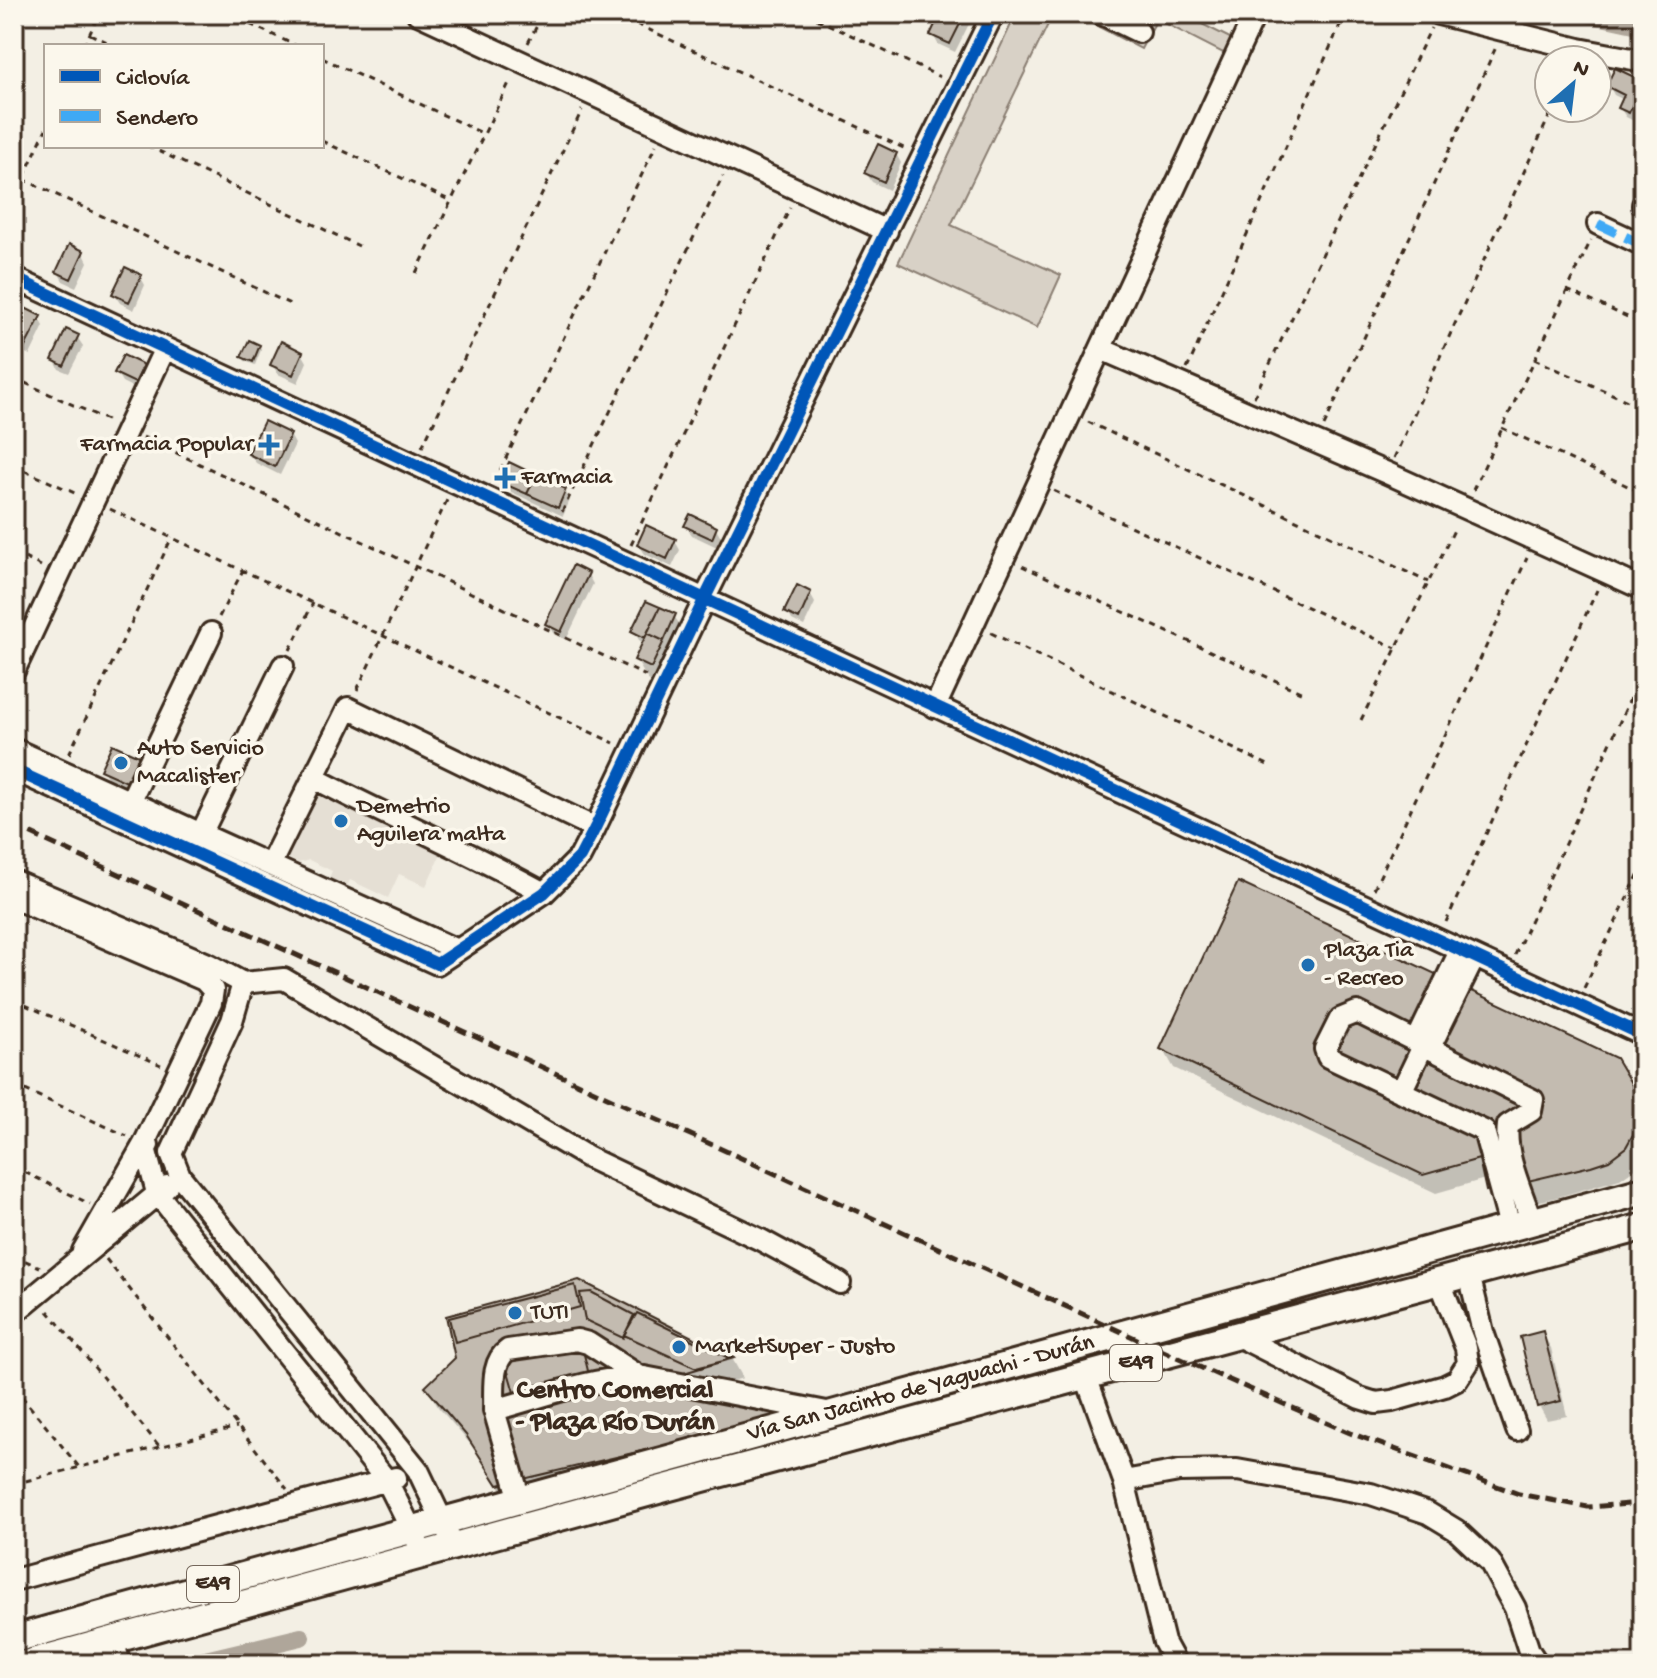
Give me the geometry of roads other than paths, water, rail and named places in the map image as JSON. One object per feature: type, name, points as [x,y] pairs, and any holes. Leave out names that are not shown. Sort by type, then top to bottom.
[{"type":"main road","name":"Vía San Jacinto de Yaguachi - Durán","points":[[14,1639],[1641,1187]]},
{"type":"main road","name":"Vía San Jacinto de Yaguachi - Durán","points":[[32,1663],[116,1652],[454,1546],[1643,1227]]},
{"type":"street","points":[[418,14],[887,231]]},
{"type":"street","points":[[14,770],[437,964],[544,893],[580,857],[595,828],[993,14]]},
{"type":"street","points":[[1102,14],[1139,32]]},
{"type":"street","points":[[935,707],[1255,14]]},
{"type":"street","points":[[1434,21],[1504,29],[1579,49],[1643,61]]},
{"type":"street","points":[[1598,224],[1643,245]]},
{"type":"street","points":[[14,278],[935,707],[1271,855],[1365,907],[1643,1035]]},
{"type":"street","points":[[14,671],[165,348]]},
{"type":"street","points":[[1101,349],[1387,473],[1643,589]]},
{"type":"street","points":[[312,417],[321,398]]},
{"type":"street","points":[[130,802],[211,633]]},
{"type":"street","points":[[201,834],[283,666]]},
{"type":"street","points":[[270,865],[348,708],[595,828]]},
{"type":"street","points":[[14,749],[457,950]]},
{"type":"street","points":[[314,778],[364,805],[481,858],[544,893]]},
{"type":"street","points":[[14,881],[210,965],[243,983],[284,979],[589,1158],[761,1240],[840,1283]]},
{"type":"street","points":[[14,898],[204,980],[213,990],[211,1003],[144,1144],[87,1253]]},
{"type":"street","points":[[1401,1092],[1467,955]]},
{"type":"street","points":[[243,983],[232,1021],[171,1153],[180,1176],[418,1470],[454,1546]]},
{"type":"street","points":[[1353,1012],[1424,1044],[1533,1100],[1531,1111],[1508,1125],[1484,1131],[1337,1062],[1328,1057],[1325,1049],[1340,1019],[1353,1012]]},
{"type":"street","points":[[1508,1125],[1508,1148],[1520,1223]]},
{"type":"street","points":[[1484,1131],[1520,1223]]},
{"type":"street","points":[[144,1144],[171,1153]]},
{"type":"street","points":[[144,1144],[157,1193],[387,1481],[422,1555]]},
{"type":"street","points":[[14,1313],[180,1176]]},
{"type":"street","points":[[1469,1274],[1483,1332],[1517,1430]]},
{"type":"street","points":[[1238,1336],[1360,1398],[1376,1403],[1392,1401],[1457,1380],[1468,1363],[1466,1348],[1440,1282]]},
{"type":"street","points":[[520,1500],[494,1410],[500,1355],[508,1350],[577,1340],[588,1343],[639,1376]]},
{"type":"street","points":[[494,1410],[610,1378],[639,1376],[832,1413]]},
{"type":"street","points":[[1086,1377],[1124,1481],[1164,1642],[1176,1664]]},
{"type":"street","points":[[14,1580],[387,1481],[418,1470]]},
{"type":"street","points":[[1124,1481],[1179,1471],[1237,1470],[1371,1494],[1428,1513],[1456,1530],[1490,1562],[1515,1608],[1535,1660]]},
{"type":"waterway","points":[[1588,14],[1643,26]]},
{"type":"waterway","points":[[201,1661],[301,1637]]},
{"type":"railway","points":[[14,826],[1170,1354],[1350,1433],[1519,1494],[1588,1507],[1643,1503]]},
{"type":"place","name":"Farmacia Popular","points":[[269,445]]},
{"type":"place","name":"Farmacia","points":[[505,478]]},
{"type":"place","name":"Auto Servicio Macalister","points":[[121,763]]},
{"type":"place","name":"Demetrio Aguilera malta","points":[[341,821]]},
{"type":"place","name":"Plaza Tia - Recreo","points":[[1308,965]]},
{"type":"place","name":"TUTI","points":[[515,1313]]},
{"type":"place","name":"MarketSuper - Justo","points":[[679,1347]]},
{"type":"district","name":"Centro Comercial - Plaza Río Durán","points":[[615,1407]]}]
